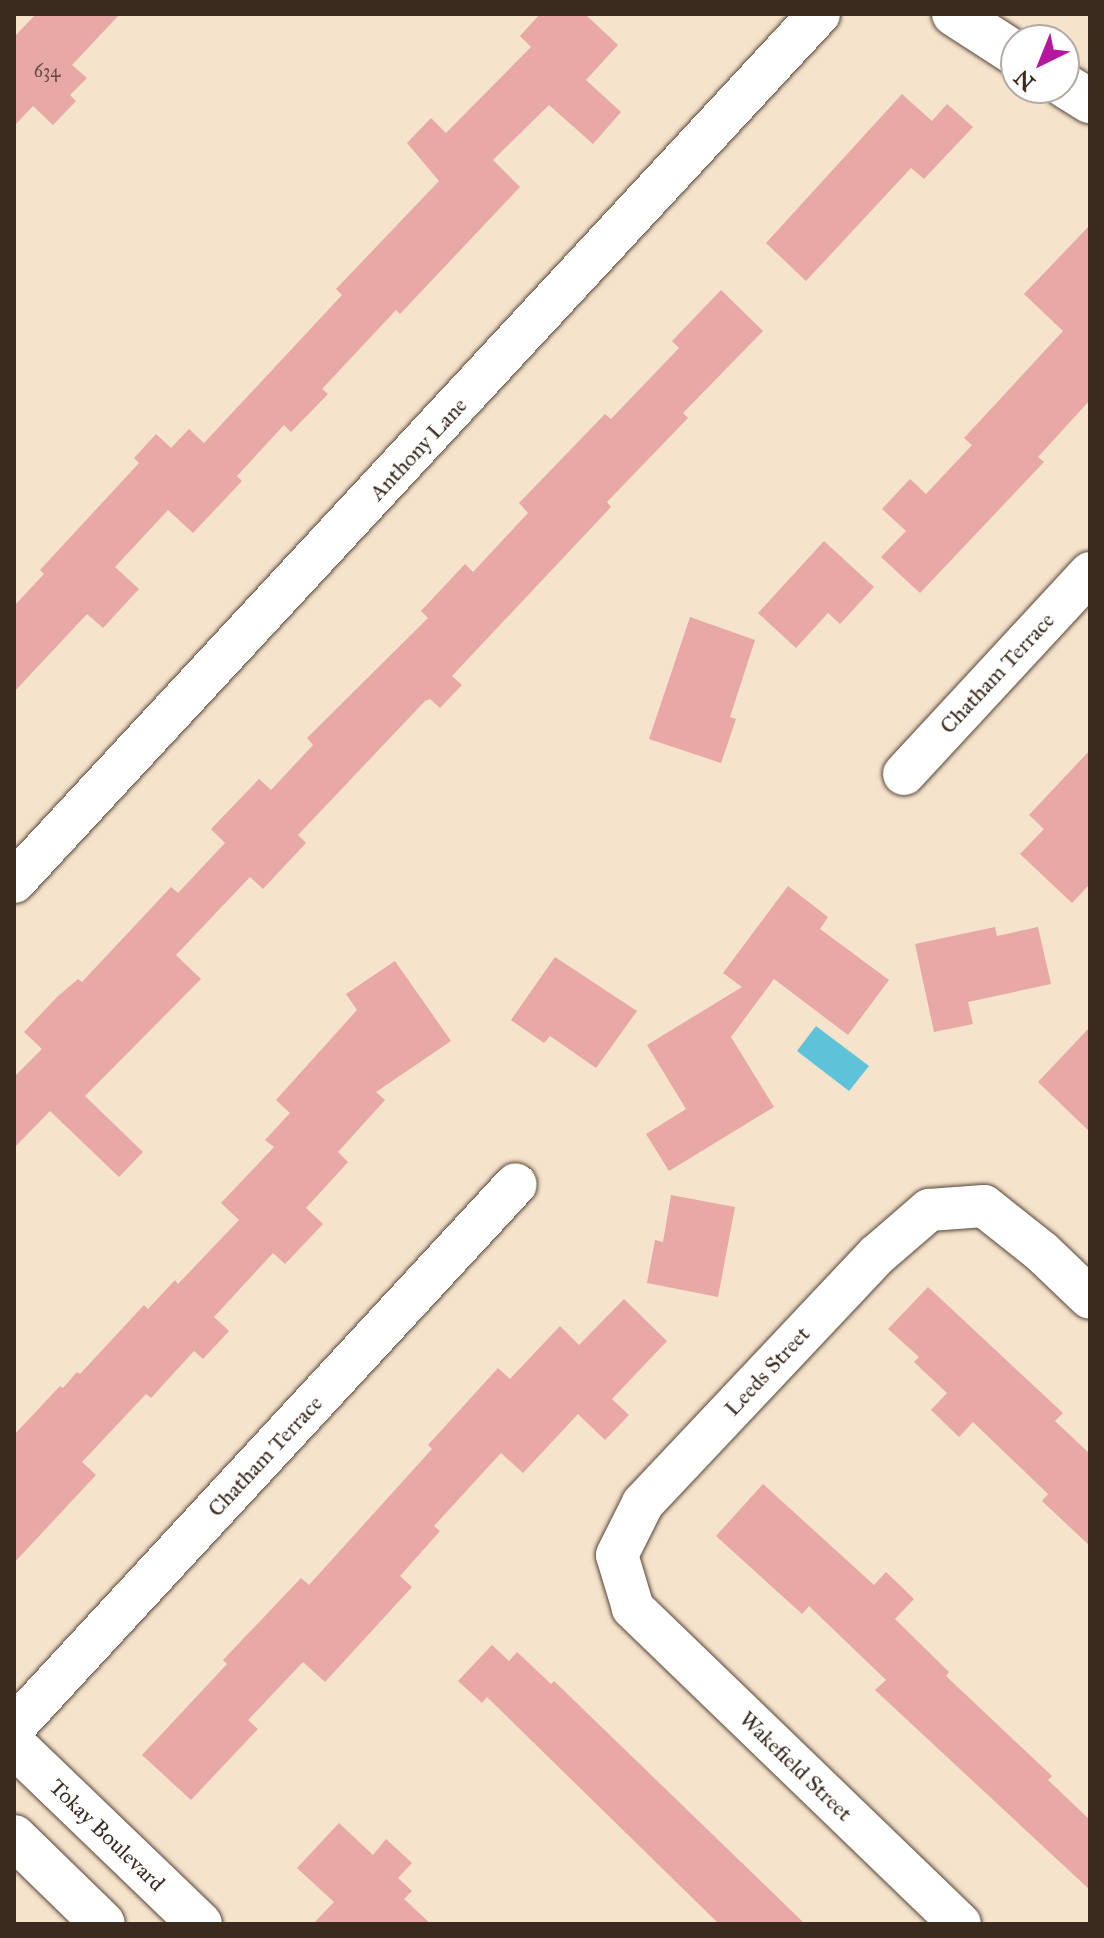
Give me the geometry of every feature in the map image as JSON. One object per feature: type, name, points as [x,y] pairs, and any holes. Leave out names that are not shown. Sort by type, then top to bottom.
[{"type":"street","name":"Anthony Lane","points":[[14,882],[819,14]]},
{"type":"street","points":[[954,14],[1000,44]]},
{"type":"street","name":"Chatham Terrace","points":[[904,774],[1090,573]]},
{"type":"street","name":"Chatham Terrace","points":[[14,1727],[516,1184]]},
{"type":"street","name":"Leeds Street","points":[[633,1608],[617,1555],[643,1503],[877,1255],[929,1210],[984,1206],[1042,1252],[1090,1298]]},
{"type":"street","name":"Wakefield Street","points":[[633,1608],[960,1924]]},
{"type":"street","name":"Tokay Boulevard","points":[[14,1745],[200,1924]]},
{"type":"street","points":[[14,1837],[103,1924]]},
{"type":"water","points":[[816,1026],[869,1066],[849,1091],[797,1051]]},
{"type":"building","points":[[36,14],[120,14],[72,65],[87,78],[70,95],[76,101],[53,125],[33,106],[14,126],[14,37]]},
{"type":"building","points":[[540,14],[585,14],[618,45],[586,80],[621,112],[593,144],[549,105],[493,160],[520,187],[400,314],[396,310],[322,389],[328,394],[291,432],[284,425],[237,476],[242,481],[193,533],[168,510],[115,567],[139,589],[103,628],[87,614],[14,692],[14,606],[44,574],[40,570],[139,463],[134,458],[156,434],[171,448],[189,429],[204,443],[342,295],[336,289],[439,181],[407,143],[431,118],[446,133],[531,47],[520,36]]},
{"type":"building","points":[[902,94],[932,121],[947,104],[973,127],[924,179],[911,168],[806,281],[766,243]]},
{"type":"building","points":[[1090,225],[1090,400],[1038,457],[1044,462],[920,593],[881,557],[906,531],[882,509],[910,479],[926,494],[972,445],[964,438],[1063,331],[1024,294]]},
{"type":"building","points":[[721,290],[763,331],[683,413],[688,418],[607,502],[611,507],[452,676],[462,685],[440,708],[430,699],[425,701],[298,835],[306,843],[263,889],[250,877],[176,955],[201,979],[85,1096],[143,1152],[119,1177],[50,1111],[14,1148],[14,1077],[42,1049],[24,1032],[57,997],[78,979],[82,982],[171,887],[178,893],[225,843],[211,829],[259,779],[271,790],[313,745],[307,738],[428,618],[421,611],[465,564],[473,572],[528,513],[519,503],[605,414],[611,419],[679,348],[672,341]]},
{"type":"building","points":[[824,541],[874,587],[840,624],[828,613],[796,648],[758,613]]},
{"type":"building","points":[[690,617],[755,640],[730,717],[736,719],[721,763],[649,739]]},
{"type":"building","points":[[1090,750],[1090,884],[1072,903],[1020,854],[1044,829],[1029,815]]},
{"type":"building","points":[[788,886],[828,917],[820,929],[889,980],[848,1035],[774,979],[731,1037],[774,1107],[669,1171],[646,1134],[686,1109],[647,1045],[742,987],[723,973]]},
{"type":"building","points":[[995,927],[997,936],[1038,927],[1051,984],[968,1002],[973,1024],[934,1032],[915,944]]},
{"type":"building","points":[[555,957],[637,1011],[596,1068],[550,1036],[544,1043],[511,1020]]},
{"type":"building","points":[[395,961],[451,1041],[376,1092],[385,1100],[338,1152],[348,1162],[306,1208],[323,1224],[285,1264],[273,1253],[214,1317],[229,1331],[203,1359],[194,1351],[151,1398],[146,1394],[82,1462],[96,1475],[14,1563],[14,1435],[60,1386],[63,1388],[77,1372],[80,1374],[144,1305],[148,1309],[175,1280],[178,1284],[239,1220],[221,1203],[274,1147],[265,1140],[290,1113],[276,1100],[357,1010],[346,994]]},
{"type":"building","points":[[1090,1027],[1090,1132],[1038,1082]]},
{"type":"building","points":[[671,1195],[735,1207],[718,1297],[647,1283],[655,1240],[663,1242]]},
{"type":"building","points":[[928,1287],[1063,1413],[1055,1421],[1090,1454],[1090,1546],[1042,1501],[1048,1494],[973,1422],[959,1437],[931,1410],[947,1393],[914,1362],[919,1357],[888,1329]]},
{"type":"building","points":[[624,1299],[667,1341],[612,1399],[629,1415],[605,1440],[578,1414],[523,1473],[501,1453],[434,1526],[440,1531],[400,1576],[412,1587],[325,1682],[303,1662],[248,1720],[258,1729],[191,1800],[142,1755],[227,1664],[223,1660],[301,1578],[309,1585],[432,1449],[428,1445],[498,1368],[510,1379],[560,1326],[579,1345]]},
{"type":"building","points":[[763,1484],[874,1585],[886,1572],[914,1599],[895,1619],[949,1672],[946,1676],[1052,1776],[1048,1780],[1090,1820],[1090,1890],[875,1690],[886,1680],[809,1606],[802,1614],[716,1536]]},
{"type":"building","points":[[492,1645],[509,1661],[517,1652],[551,1684],[554,1681],[805,1924],[719,1924],[487,1697],[482,1703],[458,1681]]},
{"type":"building","points":[[339,1823],[373,1855],[386,1839],[412,1863],[398,1878],[412,1891],[404,1899],[431,1924],[313,1924],[334,1902],[297,1868]]}]
